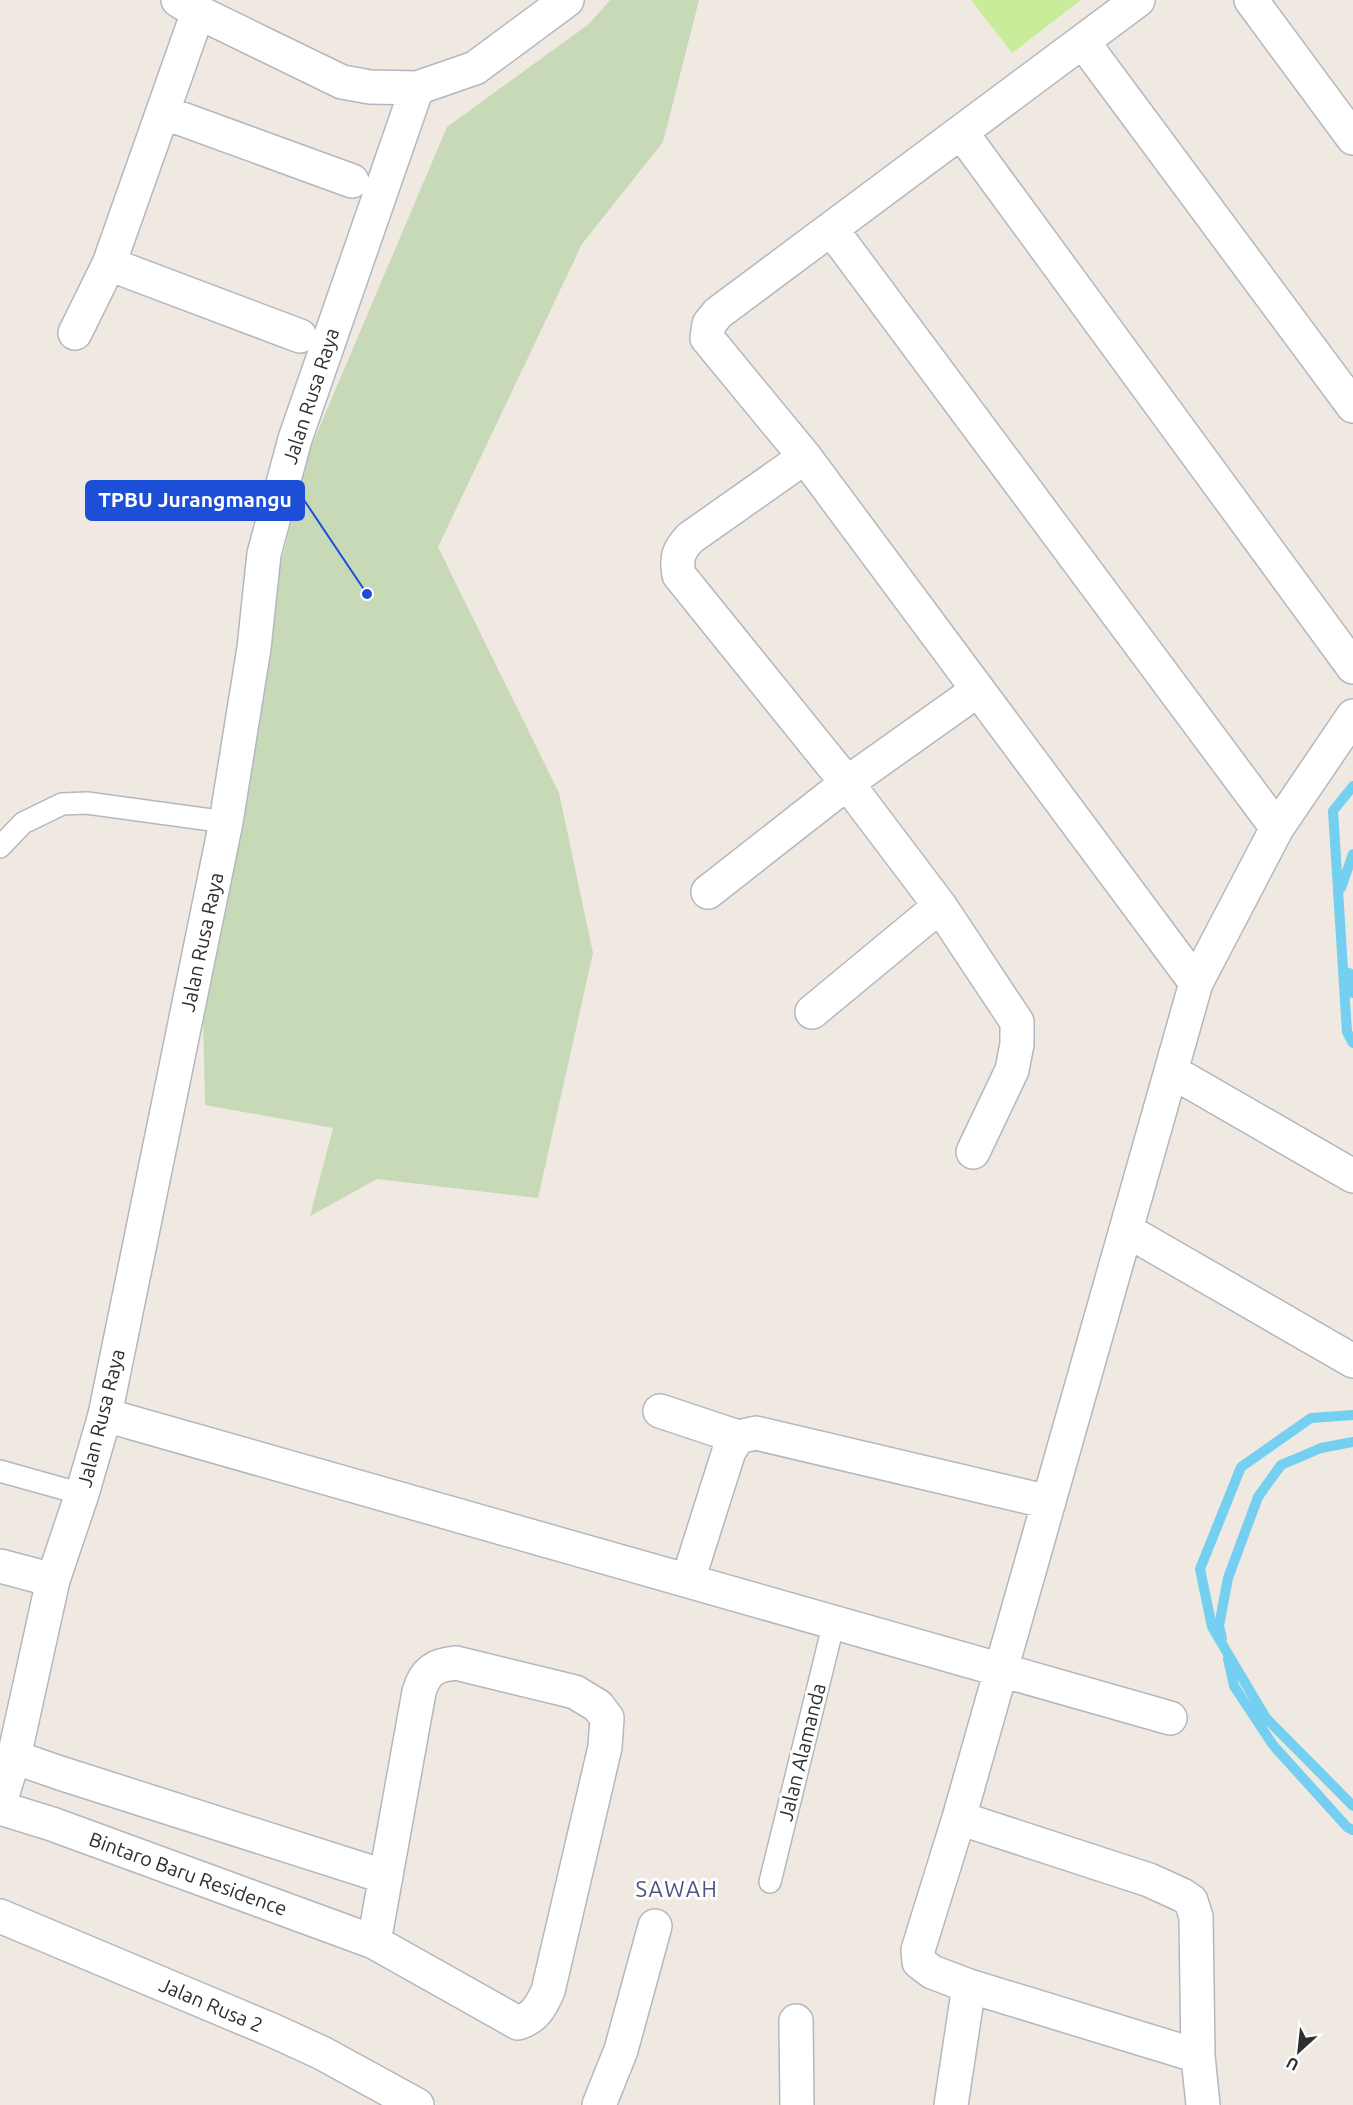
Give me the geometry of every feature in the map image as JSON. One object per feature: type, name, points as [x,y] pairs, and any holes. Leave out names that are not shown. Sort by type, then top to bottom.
[{"type":"street","points":[[1138,0],[718,313],[709,324],[707,338],[805,457],[1196,983]]},
{"type":"street","points":[[1251,0],[1353,138]]},
{"type":"street","points":[[75,333],[109,264],[162,112],[188,6],[342,82],[370,87],[417,88],[475,68],[559,2]]},
{"type":"street","points":[[1083,42],[1353,406]]},
{"type":"street","name":"Jalan Rusa Raya","points":[[4,1787],[53,1580],[82,1494],[105,1415],[226,822],[254,648],[264,554],[295,439],[417,88]]},
{"type":"street","points":[[162,112],[352,181]]},
{"type":"street","points":[[961,132],[1353,667]]},
{"type":"street","points":[[832,230],[1277,828]]},
{"type":"street","points":[[109,264],[300,336]]},
{"type":"street","points":[[805,457],[690,538],[680,549],[677,565],[679,575],[847,783],[940,906],[1017,1022],[1017,1044],[1012,1070],[973,1152]]},
{"type":"street","points":[[708,892],[847,783],[978,690]]},
{"type":"street","points":[[1198,2055],[969,1986],[932,1972],[919,1962],[918,1950],[959,1818],[1196,983],[1277,828],[1353,716]]},
{"type":"street","points":[[812,1012],[940,906]]},
{"type":"street","points":[[1171,1071],[1353,1176]]},
{"type":"street","points":[[1126,1230],[1353,1361]]},
{"type":"street","points":[[660,1411],[738,1437],[756,1433],[1048,1502]]},
{"type":"street","points":[[105,1415],[1170,1718]]},
{"type":"street","points":[[687,1580],[729,1451],[738,1437]]},
{"type":"street","points":[[0,1566],[53,1580]]},
{"type":"street","name":"Bintaro Baru Residence","points":[[4,1787],[52,1824],[374,1942],[518,2023],[535,2014],[548,1991],[604,1747],[607,1718],[598,1706],[575,1692],[456,1663],[443,1664],[429,1672],[423,1679],[419,1692],[386,1877]]},
{"type":"street","points":[[4,1787],[60,1773],[386,1877],[374,1942]]},
{"type":"street","points":[[959,1818],[1149,1880],[1191,1901],[1196,1917],[1198,2055],[1203,2105]]},
{"type":"street","name":"Jalan Rusa 2","points":[[0,1916],[322,2053],[410,2104]]},
{"type":"street","points":[[599,2105],[621,2050],[655,1926]]},
{"type":"street","points":[[951,2105],[969,1986]]},
{"type":"street","points":[[796,2021],[797,2105]]},
{"type":"lane","points":[[0,847],[23,823],[62,804],[99,804],[226,822]]},
{"type":"lane","points":[[0,1471],[82,1494]]},
{"type":"lane","name":"Jalan Alamanda","points":[[770,1882],[834,1622]]},
{"type":"green space","points":[[610,0],[699,0],[663,142],[582,244],[438,547],[559,793],[593,953],[538,1198],[377,1179],[310,1216],[333,1128],[205,1105],[203,1013],[261,642],[309,452],[447,127],[589,24]]},
{"type":"green space","points":[[971,0],[1081,0],[1012,53]]},
{"type":"waterway","points":[[1353,786],[1333,811],[1347,1032],[1353,1043]]},
{"type":"waterway","points":[[1341,888],[1353,854]]},
{"type":"waterway","points":[[1349,973],[1353,993]]},
{"type":"waterway","points":[[1353,1415],[1311,1418],[1241,1467],[1200,1569],[1212,1627],[1266,1718],[1353,1806]]},
{"type":"waterway","points":[[1222,1638],[1219,1626],[1228,1578],[1258,1497],[1281,1465],[1321,1448],[1353,1442]]},
{"type":"waterway","points":[[1228,1659],[1234,1686],[1273,1745],[1347,1827],[1353,1830]]},
{"type":"place","name":"TPBU Jurangmangu","points":[[367,594]]},
{"type":"district","name":"SAWAH","points":[[677,1889]]}]
